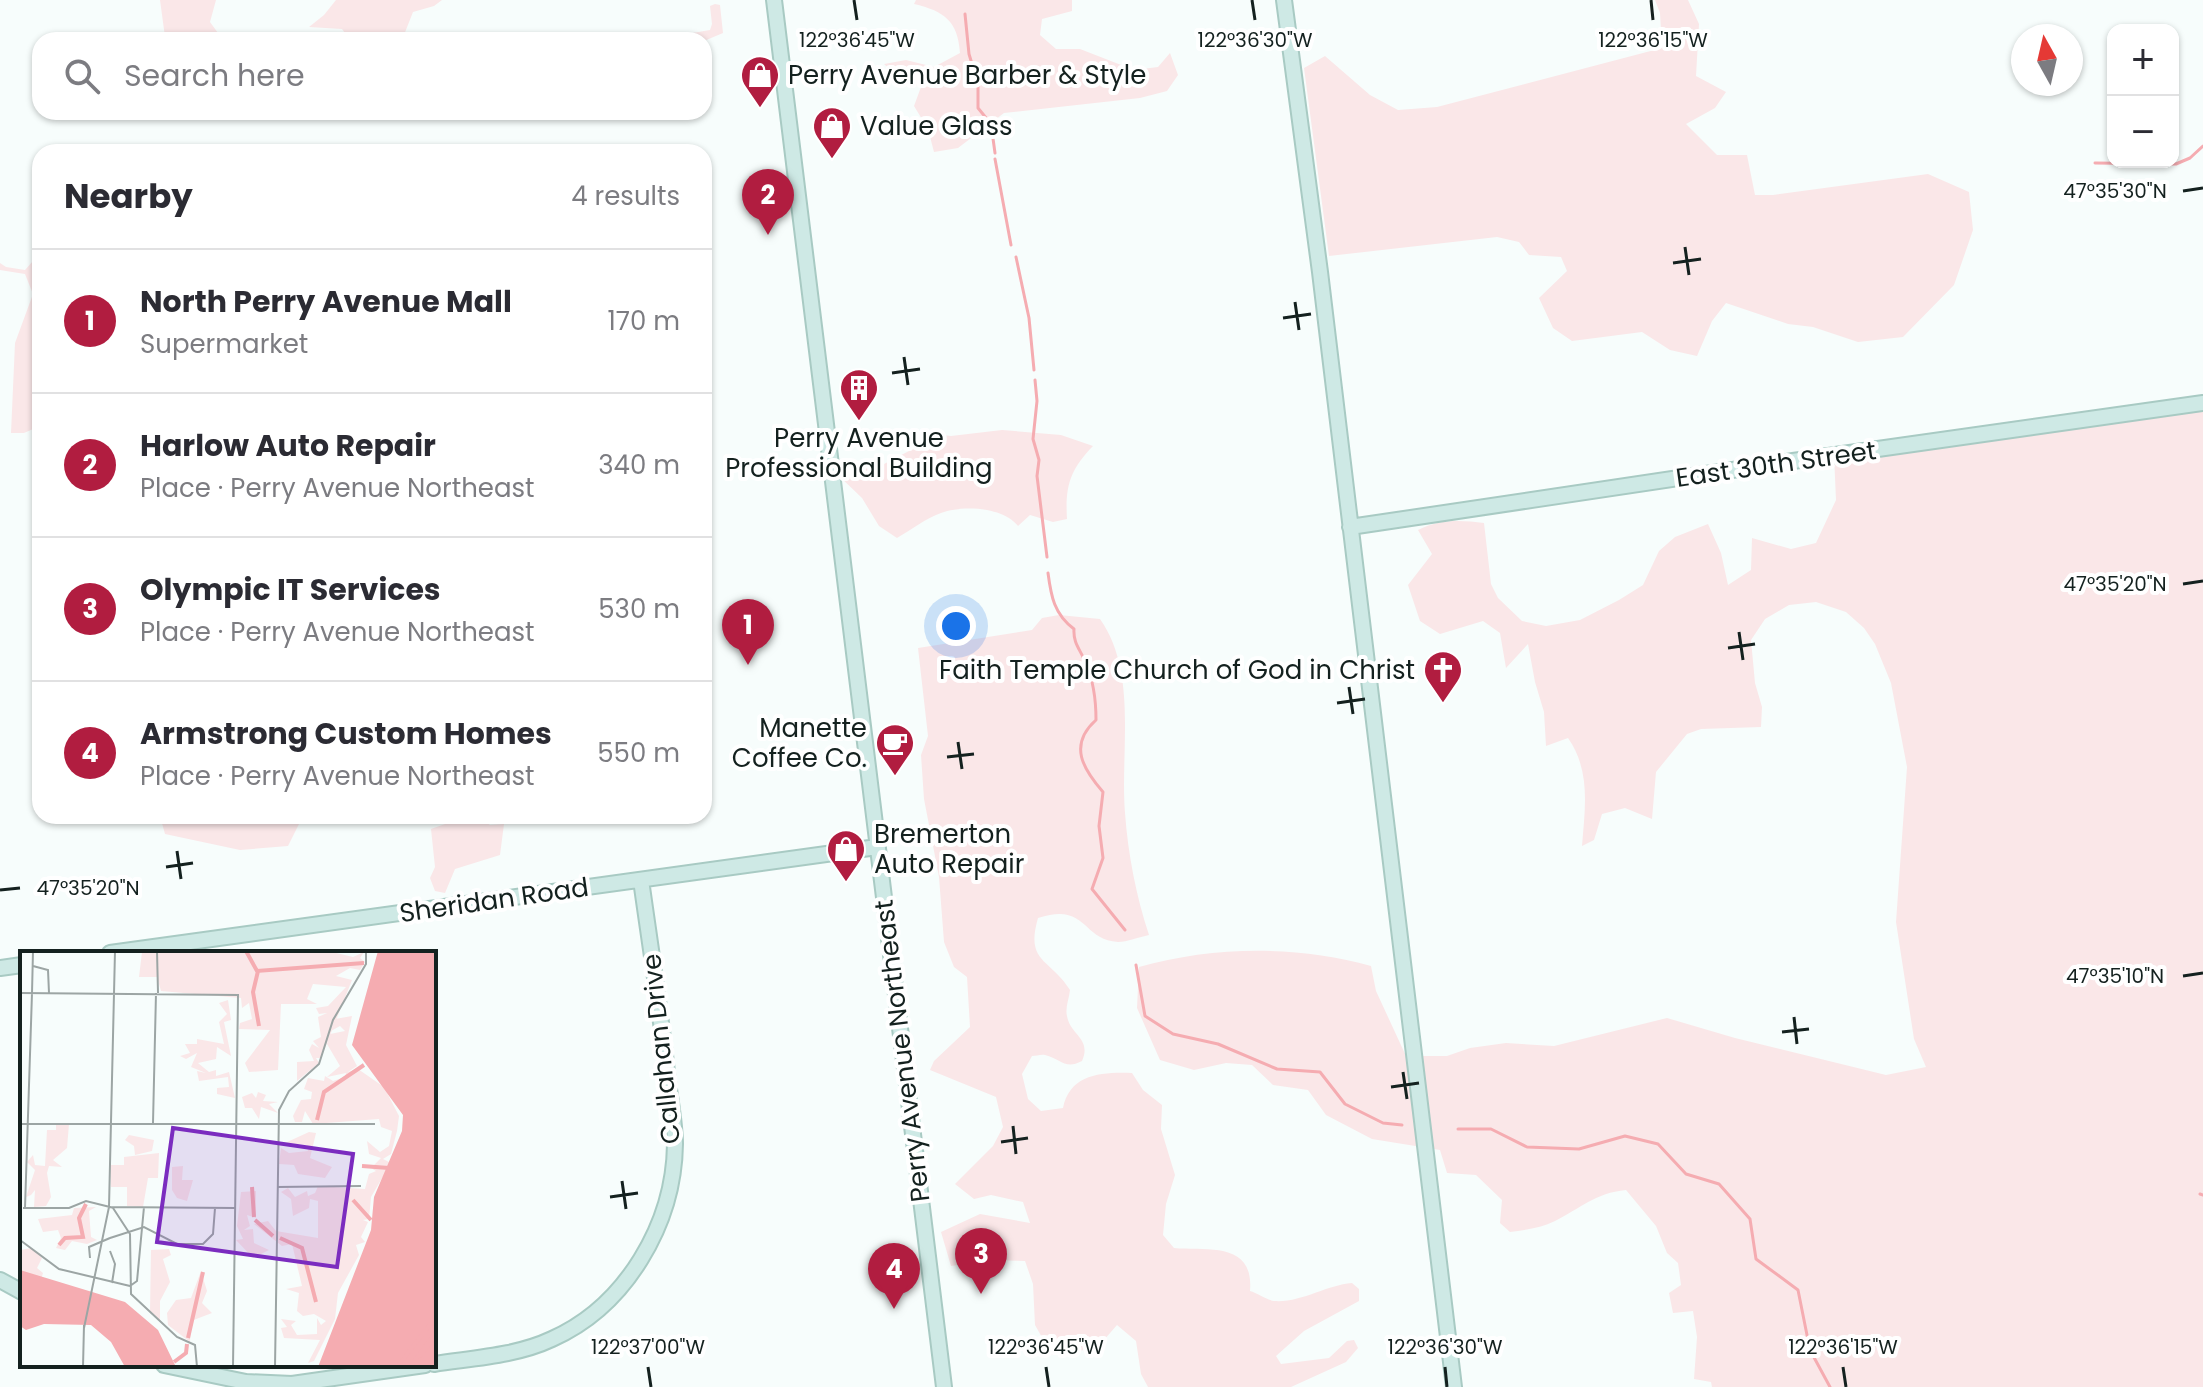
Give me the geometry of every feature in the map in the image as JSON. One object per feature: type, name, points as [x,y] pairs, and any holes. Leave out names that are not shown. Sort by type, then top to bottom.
[{"type":"main road","name":"Perry Avenue Northeast","points":[[774,0],[944,1387]]},
{"type":"main road","points":[[1284,0],[1454,1387]]},
{"type":"main road","name":"East 30th Street","points":[[1350,527],[2203,403]]},
{"type":"main road","name":"Sheridan Road","points":[[125,951],[877,847]]},
{"type":"main road","name":"Callahan Drive","points":[[436,1364],[520,1351],[553,1339],[611,1299],[653,1238],[665,1205],[675,1144],[641,880]]},
{"type":"main road","points":[[0,968],[20,965]]},
{"type":"main road","points":[[0,1280],[20,1291]]},
{"type":"main road","points":[[174,1367],[246,1382],[292,1384],[411,1367]]},
{"type":"shaded area","points":[[160,0],[216,0],[210,22],[217,32],[164,32]]},
{"type":"shaded area","points":[[336,0],[442,0],[434,6],[413,12],[405,32],[344,32],[342,29],[309,27]]},
{"type":"shaded area","points":[[916,0],[1072,0],[1072,11],[1042,19],[1040,35],[1056,49],[1080,49],[1134,70],[1158,67],[1170,53],[1178,75],[1167,91],[1140,98],[1004,113],[958,148],[934,152],[928,129],[914,106],[921,87],[901,80],[884,64],[906,60],[934,67],[960,53],[956,33],[948,19],[934,10],[914,4]]},
{"type":"shaded area","points":[[1655,0],[1688,0],[1699,24],[1696,76],[1726,92],[1715,108],[1686,124],[1717,155],[1747,155],[1755,195],[1928,174],[1969,192],[1973,230],[1954,285],[1903,337],[1858,342],[1813,327],[1788,324],[1726,303],[1712,321],[1697,356],[1670,350],[1642,332],[1572,341],[1553,328],[1539,298],[1567,271],[1561,257],[1529,255],[1519,242],[1497,237],[1329,256],[1304,68],[1325,56],[1370,95],[1398,110],[1437,107],[1662,48],[1660,13]]},
{"type":"shaded area","points":[[720,5],[723,33],[712,38],[712,32],[698,32],[710,30],[710,6]]},
{"type":"shaded area","points":[[32,262],[32,292],[25,274],[0,270],[0,263],[6,267],[25,270]]},
{"type":"shaded area","points":[[32,297],[32,430],[24,433],[11,433],[15,343]]},
{"type":"shaded area","points":[[2203,403],[2203,1387],[1712,1387],[1711,1382],[1694,1379],[1697,1337],[1693,1311],[1673,1313],[1669,1293],[1681,1285],[1678,1263],[1667,1253],[1656,1226],[1626,1190],[1597,1198],[1544,1225],[1510,1232],[1500,1223],[1502,1200],[1476,1175],[1447,1173],[1440,1150],[1372,1139],[1326,1115],[1308,1090],[1273,1085],[1252,1065],[1226,1063],[1194,1070],[1160,1060],[1137,1008],[1139,967],[1196,955],[1255,951],[1314,954],[1371,966],[1376,991],[1406,1056],[1447,1056],[1470,1048],[1506,1043],[1554,1046],[1667,1018],[1886,1075],[1926,1067],[1914,1039],[1896,922],[1907,767],[1891,683],[1875,644],[1864,628],[1846,612],[1816,602],[1789,605],[1765,619],[1751,640],[1755,683],[1762,707],[1761,727],[1701,729],[1687,734],[1656,772],[1652,819],[1625,808],[1602,814],[1594,840],[1582,846],[1585,790],[1580,763],[1568,738],[1546,746],[1544,712],[1528,644],[1506,668],[1500,633],[1483,621],[1440,634],[1420,621],[1408,585],[1432,554],[1418,530],[1450,521],[1484,523],[1491,584],[1498,598],[1522,621],[1546,626],[1580,620],[1643,585],[1659,551],[1675,537],[1708,524],[1721,553],[1728,585],[1751,570],[1752,538],[1791,549],[1816,543],[1836,500],[1834,455]]},
{"type":"shaded area","points":[[1002,430],[1061,435],[1093,446],[1071,479],[1067,519],[1053,522],[1030,515],[1018,526],[993,511],[950,510],[935,515],[897,538],[879,526],[862,498],[838,475],[884,464],[909,451],[910,431],[951,436]]},
{"type":"shaded area","points":[[1059,615],[1100,619],[1112,640],[1119,663],[1125,713],[1126,828],[1136,890],[1149,935],[1118,942],[1106,940],[1076,918],[1066,915],[1038,918],[1035,933],[1037,952],[1070,990],[1067,1016],[1082,1042],[1084,1053],[1082,1061],[1071,1064],[1045,1055],[1032,1056],[1022,1074],[1028,1099],[1041,1111],[1063,1108],[1072,1088],[1088,1077],[1132,1073],[1143,1090],[1162,1105],[1161,1129],[1175,1175],[1166,1204],[1163,1235],[1174,1248],[1214,1250],[1237,1256],[1245,1264],[1250,1291],[1274,1301],[1294,1299],[1352,1283],[1359,1289],[1359,1301],[1304,1331],[1276,1356],[1281,1364],[1329,1358],[1347,1341],[1354,1340],[1358,1348],[1346,1362],[1291,1387],[1148,1387],[1141,1374],[1136,1341],[1117,1325],[1097,1348],[1052,1355],[1035,1325],[1033,1284],[1025,1261],[990,1260],[951,1266],[941,1232],[980,1214],[1030,1223],[1023,1202],[991,1195],[974,1199],[955,1184],[993,1146],[1003,1127],[996,1097],[930,1070],[934,1061],[970,1027],[967,977],[954,967],[944,942],[939,877],[924,799],[921,755],[928,736],[918,648],[1032,630],[1042,618]]},
{"type":"shaded area","points":[[162,824],[299,824],[288,846],[240,850],[165,834]]},
{"type":"shaded area","points":[[445,824],[504,824],[500,855],[455,869],[445,893],[435,891],[430,878],[435,867],[431,829]]},
{"type":"waterway","points":[[965,14],[969,54],[978,84],[978,108],[991,124],[995,153]]},
{"type":"waterway","points":[[2095,163],[2176,164],[2190,158],[2203,146]]},
{"type":"waterway","points":[[995,159],[1011,245]]},
{"type":"waterway","points":[[1016,257],[1029,318],[1034,370]]},
{"type":"waterway","points":[[1035,380],[1037,401],[1033,439],[1039,460],[1037,476],[1047,557]]},
{"type":"waterway","points":[[1048,573],[1055,604],[1074,629],[1094,691],[1096,720],[1087,729],[1081,748],[1085,766],[1103,792],[1099,826],[1103,858],[1092,889],[1125,930]]},
{"type":"waterway","points":[[1136,965],[1145,1016],[1173,1034],[1218,1044],[1277,1069],[1320,1072],[1345,1104],[1383,1123],[1402,1125]]},
{"type":"waterway","points":[[1458,1129],[1491,1129],[1527,1147],[1579,1149],[1625,1136],[1658,1144],[1686,1174],[1719,1184],[1750,1219],[1756,1259],[1798,1290],[1810,1350],[1830,1387]]},
{"type":"place","name":"Perry Avenue Barber & Style","points":[[760,109]]},
{"type":"place","name":"Value Glass","points":[[832,160]]},
{"type":"place","name":"Harlow Auto Repair","points":[[768,235]]},
{"type":"place","name":"Perry Avenue Professional Building","points":[[859,422]]},
{"type":"place","name":"North Perry Avenue Mall","points":[[748,665]]},
{"type":"place","name":"Faith Temple Church of God in Christ","points":[[1443,704]]},
{"type":"place","name":"Manette Coffee Co.","points":[[895,777]]},
{"type":"place","name":"Bremerton Auto Repair","points":[[846,883]]},
{"type":"place","name":"Olympic IT Services","points":[[981,1294]]},
{"type":"place","name":"Armstrong Custom Homes","points":[[894,1309]]}]
